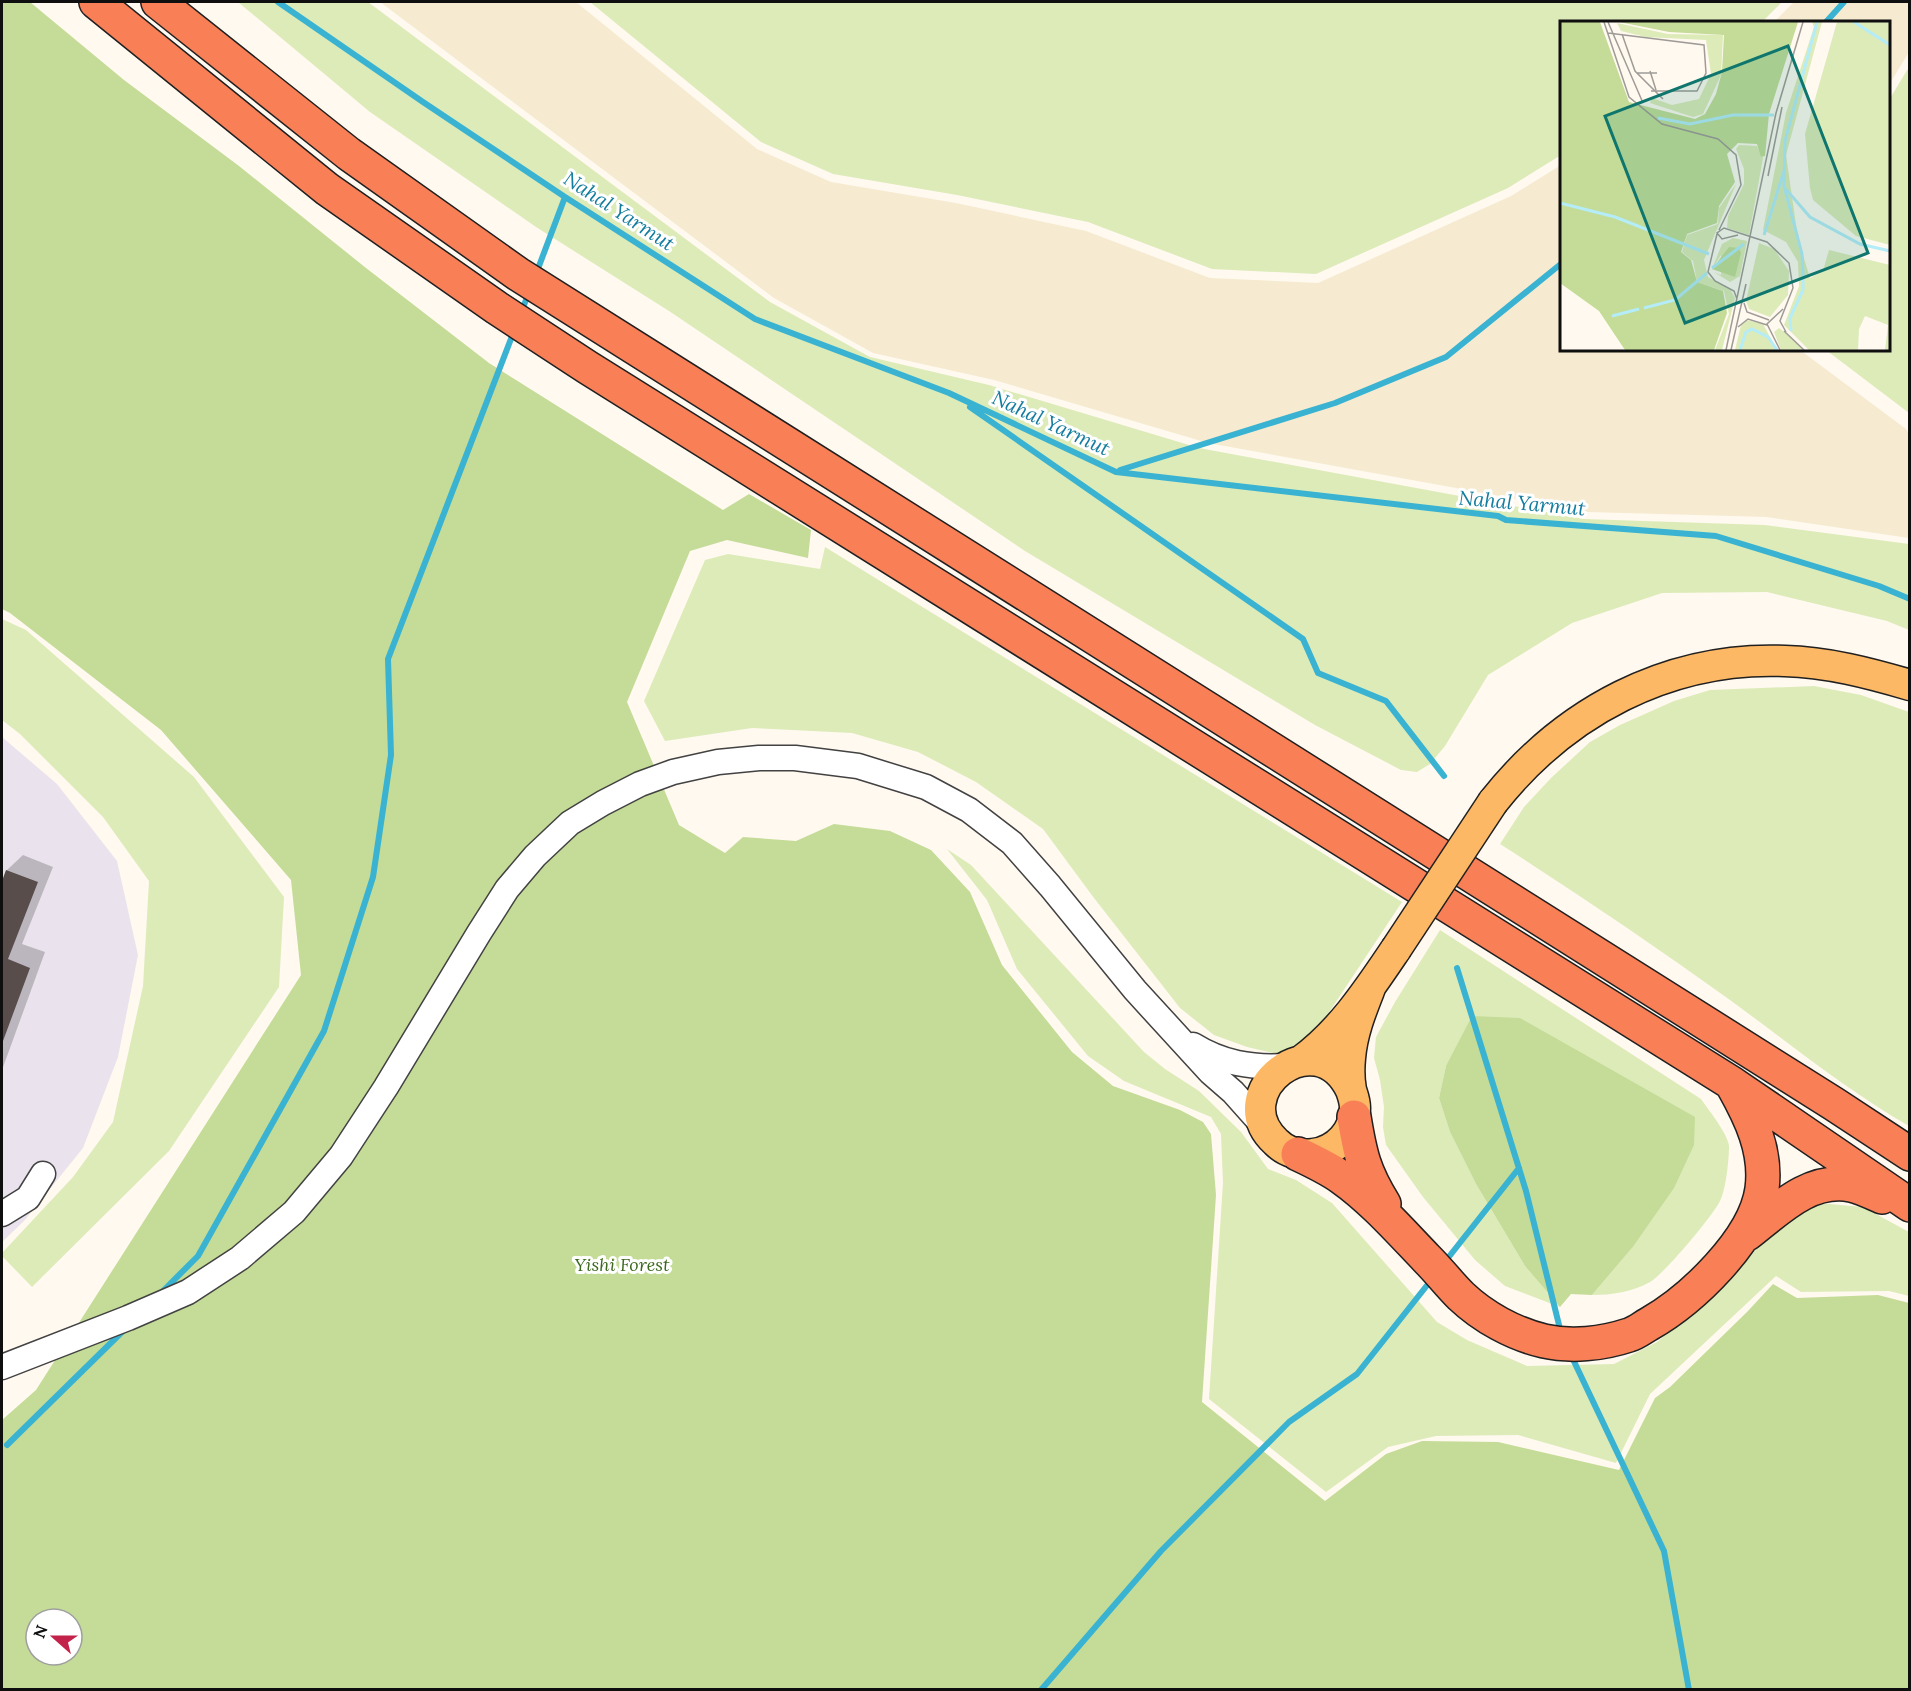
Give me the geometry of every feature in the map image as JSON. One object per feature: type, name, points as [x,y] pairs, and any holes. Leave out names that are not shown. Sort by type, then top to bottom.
[{"type":"highway","points":[[96,2],[327,189],[497,308],[597,373],[1732,1084],[1910,1207]]},
{"type":"highway","points":[[158,2],[349,154],[518,274],[1910,1154]]},
{"type":"highway","points":[[1298,1154],[1343,1179],[1398,1229],[1461,1296],[1486,1316],[1514,1331],[1544,1341],[1570,1344],[1596,1343],[1631,1335],[1661,1317],[1694,1292],[1726,1258],[1741,1238],[1756,1209],[1762,1191],[1763,1173],[1761,1154],[1751,1120],[1732,1084]]},
{"type":"highway","points":[[1353,1104],[1364,1167],[1398,1229]]},
{"type":"highway","points":[[1834,1104],[1910,1143]]},
{"type":"highway","points":[[1741,1238],[1794,1197],[1817,1187],[1851,1185],[1910,1207]]},
{"type":"main road","points":[[1370,988],[1358,1017],[1351,1046],[1349,1072],[1353,1104],[1348,1132],[1334,1147],[1319,1154],[1298,1154],[1279,1145],[1266,1129],[1260,1108],[1263,1092],[1272,1077],[1324,1042],[1370,988],[1493,802],[1538,753],[1566,730],[1597,709],[1632,691],[1667,677],[1709,667],[1750,661],[1786,661],[1851,670],[1910,685]]},
{"type":"main road","points":[[1293,1064],[1313,1061],[1329,1065],[1342,1076],[1353,1104]]},
{"type":"street","points":[[2,1367],[188,1292],[240,1258],[294,1212],[341,1156],[386,1087],[501,898],[535,856],[570,823],[603,803],[640,784],[674,772],[718,762],[759,758],[795,758],[858,766],[926,788],[969,810],[1012,843],[1135,990],[1266,1129]]},
{"type":"street","points":[[1176,1033],[1205,1053],[1226,1061],[1247,1066],[1293,1064]]},
{"type":"street","points":[[2,1214],[28,1198],[43,1174]]},
{"type":"street","points":[[2,1351],[69,1341]]},
{"type":"shaded area","points":[[380,2],[576,2],[757,149],[831,182],[956,203],[1086,231],[1210,278],[1318,283],[1511,196],[1560,166],[1560,351],[1801,351],[1906,429],[1910,435],[1909,538],[1767,517],[1588,512],[1208,443],[994,380],[873,353],[774,298]]},
{"type":"shaded area","points":[[1794,2],[1909,2],[1909,52],[1890,83],[1890,21],[1775,21]]},
{"type":"shaded area","points":[[2,737],[57,784],[117,861],[138,955],[118,1057],[83,1148],[24,1221],[2,1242]]},
{"type":"green space","name":"Yishi Forest","points":[[2,2],[30,2],[124,80],[239,166],[489,363],[723,510],[749,494],[811,530],[808,558],[727,540],[690,551],[627,702],[679,825],[725,853],[743,837],[796,841],[834,824],[890,831],[931,850],[970,892],[1002,965],[1072,1052],[1113,1086],[1180,1110],[1203,1122],[1211,1134],[1216,1195],[1202,1402],[1325,1501],[1386,1454],[1422,1441],[1498,1442],[1619,1470],[1655,1398],[1670,1387],[1773,1284],[1797,1298],[1878,1295],[1909,1303],[1909,1689],[2,1689],[2,1420],[36,1390],[301,975],[291,880],[161,730],[2,609]]},
{"type":"green space","points":[[238,2],[368,2],[770,302],[870,357],[989,385],[1199,448],[1584,519],[1765,525],[1909,544],[1909,630],[1887,621],[1767,592],[1662,593],[1572,623],[1488,675],[1445,746],[1430,764],[1417,772],[1401,770],[1315,725],[1025,551],[669,311],[536,227],[370,112]]},
{"type":"green space","points":[[590,2],[1782,2],[1763,21],[1560,21],[1560,156],[1508,188],[1316,274],[1212,269],[1088,222],[957,195],[833,174],[761,142]]},
{"type":"green space","points":[[1909,67],[1909,413],[1827,351],[1890,351],[1890,98]]},
{"type":"green space","points":[[825,547],[1402,902],[1310,1041],[1278,1054],[1247,1047],[1214,1035],[1180,1008],[1043,829],[976,782],[918,752],[852,733],[752,728],[665,741],[644,701],[705,560],[728,554],[820,569]]},
{"type":"green space","points":[[2,619],[26,630],[194,777],[284,897],[279,987],[169,1151],[32,1287],[2,1256],[2,1253],[73,1177],[113,1122],[143,986],[149,881],[103,817],[20,734],[2,720]]},
{"type":"green space","points":[[1814,686],[1861,695],[1909,712],[1909,1126],[1840,1082],[1645,940],[1500,844],[1524,807],[1551,778],[1590,742],[1620,725],[1674,701],[1710,690]]},
{"type":"green space","points":[[947,849],[971,865],[1144,1052],[1199,1091],[1241,1132],[1268,1169],[1296,1180],[1332,1203],[1437,1322],[1467,1340],[1527,1366],[1614,1364],[1657,1342],[1719,1292],[1778,1223],[1807,1202],[1863,1207],[1909,1232],[1909,1296],[1889,1291],[1801,1292],[1776,1276],[1650,1394],[1616,1463],[1518,1435],[1436,1436],[1388,1447],[1326,1492],[1209,1399],[1223,1183],[1221,1134],[1211,1117],[1124,1081],[1088,1056],[1017,969],[987,900]]},
{"type":"green space","points":[[1440,930],[1701,1099],[1722,1128],[1729,1146],[1728,1166],[1720,1201],[1687,1244],[1650,1282],[1622,1292],[1592,1295],[1632,1248],[1446,1066],[1439,1098],[1450,1132],[1476,1184],[1525,1266],[1560,1307],[1505,1286],[1475,1260],[1423,1197],[1386,1145],[1383,1127],[1384,1107],[1374,1058],[1376,1037]]},
{"type":"green space","points":[[1472,1016],[1520,1018],[1695,1117],[1694,1145],[1674,1188],[1632,1248],[1592,1295],[1571,1294],[1560,1307],[1525,1266],[1476,1184],[1450,1132],[1439,1098],[1446,1066]]},
{"type":"building","points":[[6,870],[38,882],[8,959],[30,968],[3,1041],[2,881]]},
{"type":"waterway","name":"Nahal Yarmut","points":[[278,2],[565,197],[755,319],[949,393],[1116,472],[1498,516],[1506,520],[1716,536],[1879,586],[1910,599]]},
{"type":"waterway","points":[[1827,21],[1844,2]]},
{"type":"waterway","points":[[536,274],[565,197]]},
{"type":"waterway","points":[[1120,470],[1335,403],[1446,357],[1560,265]]},
{"type":"waterway","points":[[521,313],[529,292]]},
{"type":"waterway","points":[[161,1293],[198,1256],[324,1031],[373,877],[391,755],[388,659],[514,331]]},
{"type":"waterway","points":[[970,407],[1303,639],[1318,673],[1386,701],[1444,776]]},
{"type":"waterway","points":[[1457,968],[1526,1191],[1561,1333]]},
{"type":"waterway","points":[[1444,1263],[1519,1168]]},
{"type":"waterway","points":[[1041,1690],[1161,1551],[1289,1422],[1357,1374],[1432,1279]]},
{"type":"waterway","points":[[7,1445],[124,1330]]},
{"type":"waterway","points":[[1570,1353],[1664,1551],[1689,1690]]}]
